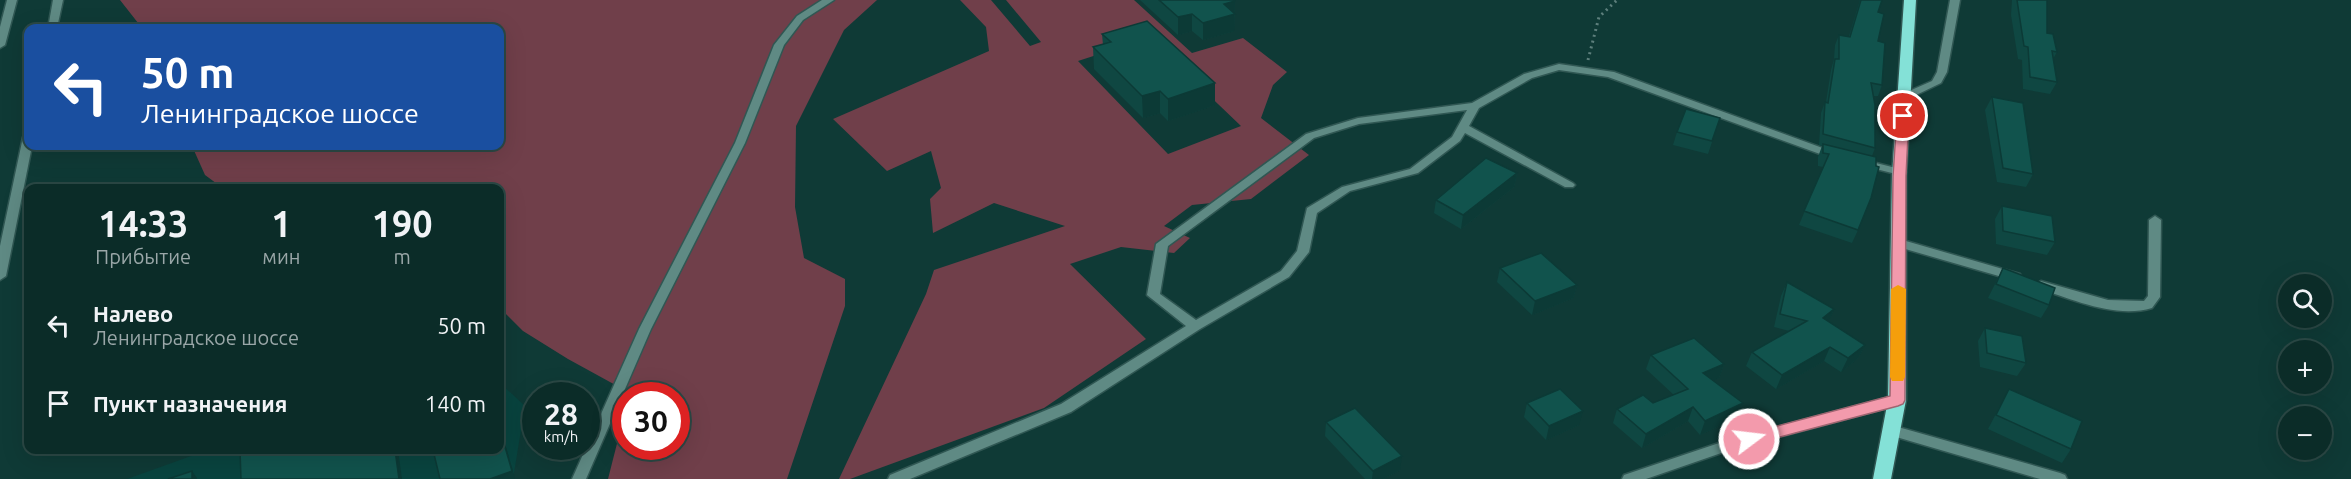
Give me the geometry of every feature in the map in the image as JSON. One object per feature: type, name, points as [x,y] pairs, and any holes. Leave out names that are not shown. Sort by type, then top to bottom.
[{"type":"main road","points":[[1882,479],[1898,400],[1900,172],[1910,0]]},
{"type":"street","points":[[0,45],[12,0]]},
{"type":"street","points":[[53,24],[58,0]]},
{"type":"street","points":[[579,479],[645,329],[740,143],[779,45],[800,18],[829,0]]},
{"type":"street","points":[[1904,97],[1936,83],[1942,72],[1954,0]]},
{"type":"street","points":[[1195,326],[1153,295],[1162,244],[1310,136],[1358,121],[1475,106],[1528,76],[1559,67],[1610,74],[1830,155],[1900,172]]},
{"type":"street","points":[[895,479],[1066,408],[1195,326],[1285,274],[1304,252],[1311,211],[1346,189],[1414,171],[1456,139],[1475,106]]},
{"type":"street","points":[[1463,127],[1569,185]]},
{"type":"street","points":[[0,276],[4,227],[25,150]]},
{"type":"street","points":[[1899,243],[2114,306],[2134,308],[2148,306],[2154,297],[2155,220]]},
{"type":"street","points":[[1629,479],[1728,445],[1898,400]]},
{"type":"street","points":[[1891,430],[2060,479]]},
{"type":"path","points":[[1586,70],[1599,17],[1617,0]]},
{"type":"shaded area","points":[[120,0],[877,0],[844,30],[796,126],[795,207],[804,258],[845,279],[845,306],[787,479],[608,479],[613,460],[690,460],[690,382],[612,383],[523,331],[504,312],[504,184],[217,184],[205,175],[194,150],[504,150],[504,24],[139,24]]},
{"type":"shaded area","points":[[960,0],[991,0],[1030,46],[1041,42],[1006,0],[1134,0],[1192,53],[1243,38],[1287,72],[1273,85],[1261,118],[1309,155],[1251,199],[1192,205],[1164,226],[1190,238],[1174,253],[1121,247],[1070,264],[1146,339],[1044,408],[850,479],[839,479],[926,294],[934,270],[1065,226],[994,203],[933,233],[930,199],[941,188],[931,151],[887,171],[833,119],[989,51],[986,27]],"holes":[[[1149,38],[1241,126],[1168,154],[1078,61]]]},
{"type":"shaded area","points":[[504,387],[522,403],[522,424],[513,479],[127,479],[197,454],[504,454]]},
{"type":"building","points":[[1159,0],[1235,0],[1224,4],[1235,14],[1203,23],[1192,14],[1178,17]]},
{"type":"building","points":[[1861,0],[1882,0],[1878,12],[1884,14],[1878,41],[1885,43],[1882,85],[1871,83],[1875,105],[1875,148],[1823,134],[1825,102],[1828,103],[1835,59],[1839,59],[1839,35],[1850,37]]},
{"type":"building","points":[[2017,0],[2047,0],[2047,33],[2053,34],[2057,52],[2052,51],[2057,82],[2030,77],[2028,47],[2024,46]]},
{"type":"building","points":[[1147,21],[1215,83],[1168,99],[1160,91],[1142,96],[1093,47],[1111,42],[1102,34]]},
{"type":"building","points":[[1992,97],[2023,103],[2033,174],[2003,168]]},
{"type":"building","points":[[1686,109],[1720,118],[1712,141],[1677,132]]},
{"type":"building","points":[[1823,144],[1876,157],[1876,166],[1879,167],[1871,198],[1858,230],[1804,211],[1829,154],[1823,153]]},
{"type":"building","points":[[1486,158],[1517,173],[1463,215],[1436,200]]},
{"type":"building","points":[[2002,206],[2052,216],[2055,242],[2003,231]]},
{"type":"building","points":[[1541,253],[1577,285],[1535,301],[1500,268]]},
{"type":"building","points":[[2003,268],[2055,288],[2049,305],[1996,284]]},
{"type":"building","points":[[1787,282],[1834,309],[1823,318],[1865,345],[1848,358],[1830,347],[1782,375],[1752,352],[1807,321],[1780,314]]},
{"type":"building","points":[[1985,328],[2022,336],[2026,363],[1987,353]]},
{"type":"building","points":[[1694,338],[1724,364],[1703,373],[1743,403],[1705,421],[1693,407],[1646,434],[1617,409],[1643,395],[1653,403],[1688,389],[1651,355]]},
{"type":"building","points":[[1560,389],[1583,411],[1549,426],[1527,403]]},
{"type":"building","points":[[2009,389],[2082,421],[2071,449],[1996,415]]},
{"type":"building","points":[[1355,408],[1402,456],[1373,471],[1326,422]]},
{"type":"building","points":[[504,444],[512,471],[490,479],[440,479],[434,454],[504,454]]},
{"type":"building","points":[[240,454],[396,454],[399,479],[241,479]]},
{"type":"building","points":[[192,471],[192,479],[168,479]]},
{"type":"slow traffic","points":[[1898,289],[1898,377]]},
{"type":"route","points":[[1749,439],[1898,400],[1899,176],[1903,116]]}]
